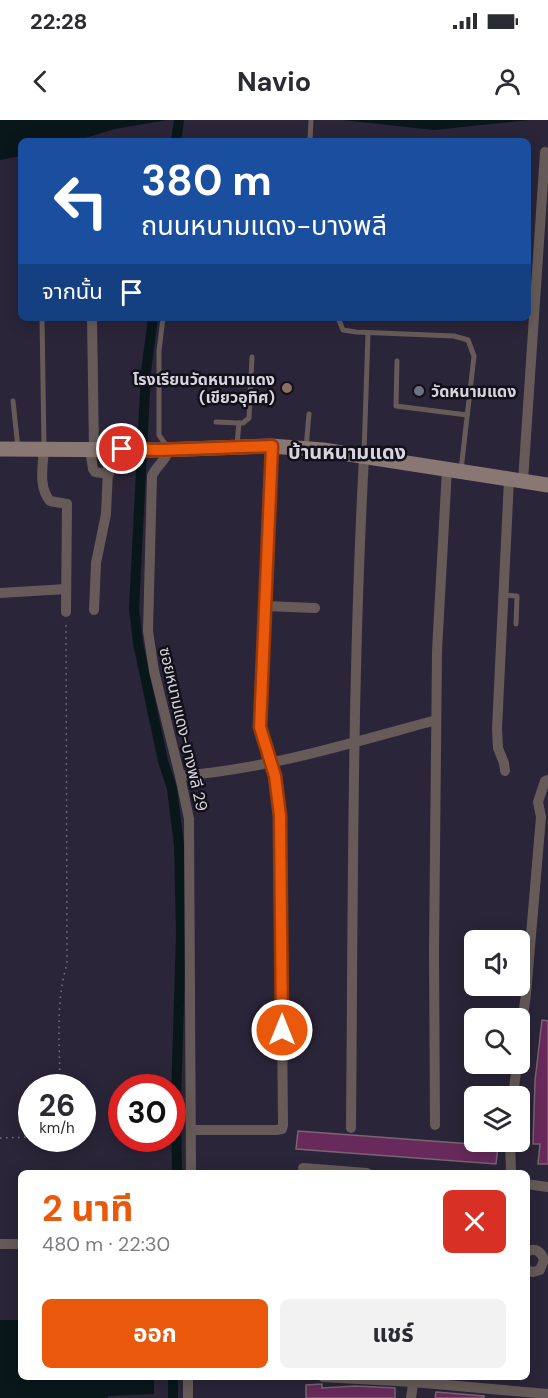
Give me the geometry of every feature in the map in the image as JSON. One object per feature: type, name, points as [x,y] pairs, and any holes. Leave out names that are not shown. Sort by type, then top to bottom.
[{"type":"main road","points":[[0,449],[164,449],[272,446],[364,456],[548,485]]},
{"type":"street","points":[[531,310],[545,152]]},
{"type":"street","points":[[92,321],[98,449],[93,469],[95,472],[109,474]]},
{"type":"street","points":[[504,771],[496,729],[503,595],[530,321]]},
{"type":"street","points":[[192,1130],[276,1131],[282,1130],[283,1125],[280,816],[275,776],[260,727],[272,446]]},
{"type":"street","points":[[45,448],[43,487],[45,496],[50,501],[67,504],[66,612]]},
{"type":"street","points":[[94,610],[96,562],[105,522],[109,474],[98,449]]},
{"type":"street","name":"ซอยหนามแดง-บางพลี 29","points":[[164,449],[165,460],[156,468],[152,476],[148,631],[156,680],[189,819],[191,851],[189,915],[191,1170]]},
{"type":"street","points":[[351,1128],[354,743],[364,456]]},
{"type":"street","points":[[435,1125],[437,651],[454,470]]},
{"type":"street","points":[[0,593],[66,590]]},
{"type":"street","points":[[265,606],[315,608]]},
{"type":"street","points":[[180,776],[225,772],[271,764],[436,720]]},
{"type":"street","points":[[524,1008],[544,814],[538,802],[545,781],[548,780]]},
{"type":"street","points":[[510,1152],[511,1170]]},
{"type":"street","points":[[303,1168],[329,1170]]},
{"type":"street","points":[[530,1185],[548,1187]]},
{"type":"street","points":[[0,1244],[18,1244]]},
{"type":"street","points":[[530,1248],[539,1251],[546,1260],[540,1270],[530,1271]]},
{"type":"street","points":[[188,1380],[188,1398]]},
{"type":"street","points":[[411,1398],[414,1380]]},
{"type":"street","points":[[421,1380],[496,1391],[548,1394]]},
{"type":"lane","points":[[310,138],[311,120]]},
{"type":"lane","points":[[42,321],[45,448]]},
{"type":"lane","points":[[163,321],[159,351],[159,435],[164,449]]},
{"type":"lane","points":[[339,321],[343,330],[454,336],[468,340],[474,356],[467,415],[454,470]]},
{"type":"lane","points":[[364,456],[368,333]]},
{"type":"lane","points":[[216,422],[239,423],[249,418],[252,357]]},
{"type":"lane","points":[[397,361],[396,406],[467,415]]},
{"type":"lane","points":[[13,402],[18,448]]},
{"type":"lane","points":[[306,449],[309,414]]},
{"type":"lane","points":[[237,447],[239,423]]},
{"type":"lane","points":[[503,595],[517,596],[516,624]]},
{"type":"path","points":[[60,1074],[60,1000],[67,964],[66,612]]},
{"type":"path","points":[[0,1138],[18,1137]]},
{"type":"shaded area","points":[[0,120],[167,120],[115,129],[85,138],[18,138],[18,157],[0,160]]},
{"type":"shaded area","points":[[343,120],[530,120],[434,130]]},
{"type":"shaded area","points":[[0,1320],[18,1320],[18,1380],[154,1380],[154,1394],[108,1396],[108,1398],[0,1398]]},
{"type":"building","points":[[542,1020],[548,1021],[548,1164],[538,1164],[540,1144],[533,1144],[535,1081]]},
{"type":"building","points":[[298,1131],[464,1143],[464,1152],[497,1152],[496,1164],[296,1149]]},
{"type":"building","points":[[322,1384],[322,1388],[355,1386],[395,1388],[395,1398],[306,1398],[306,1385]]},
{"type":"building","points":[[436,1392],[484,1396],[484,1398],[435,1398]]},
{"type":"waterway","points":[[176,138],[179,120]]},
{"type":"waterway","points":[[153,321],[146,372],[134,609],[138,643],[163,761],[172,789],[179,845],[181,934],[176,1100],[177,1170]]},
{"type":"waterway","points":[[173,1380],[173,1398]]},
{"type":"place","name":"โรงเรียนวัดหนามแดง (เขียวอุทิศ)","points":[[287,388]]},
{"type":"place","name":"วัดหนามแดง","points":[[419,391]]},
{"type":"district","name":"บ้านหนามแดง","points":[[347,452]]},
{"type":"route","points":[[122,449],[272,446],[260,727],[275,776],[280,816],[282,1030]]}]
